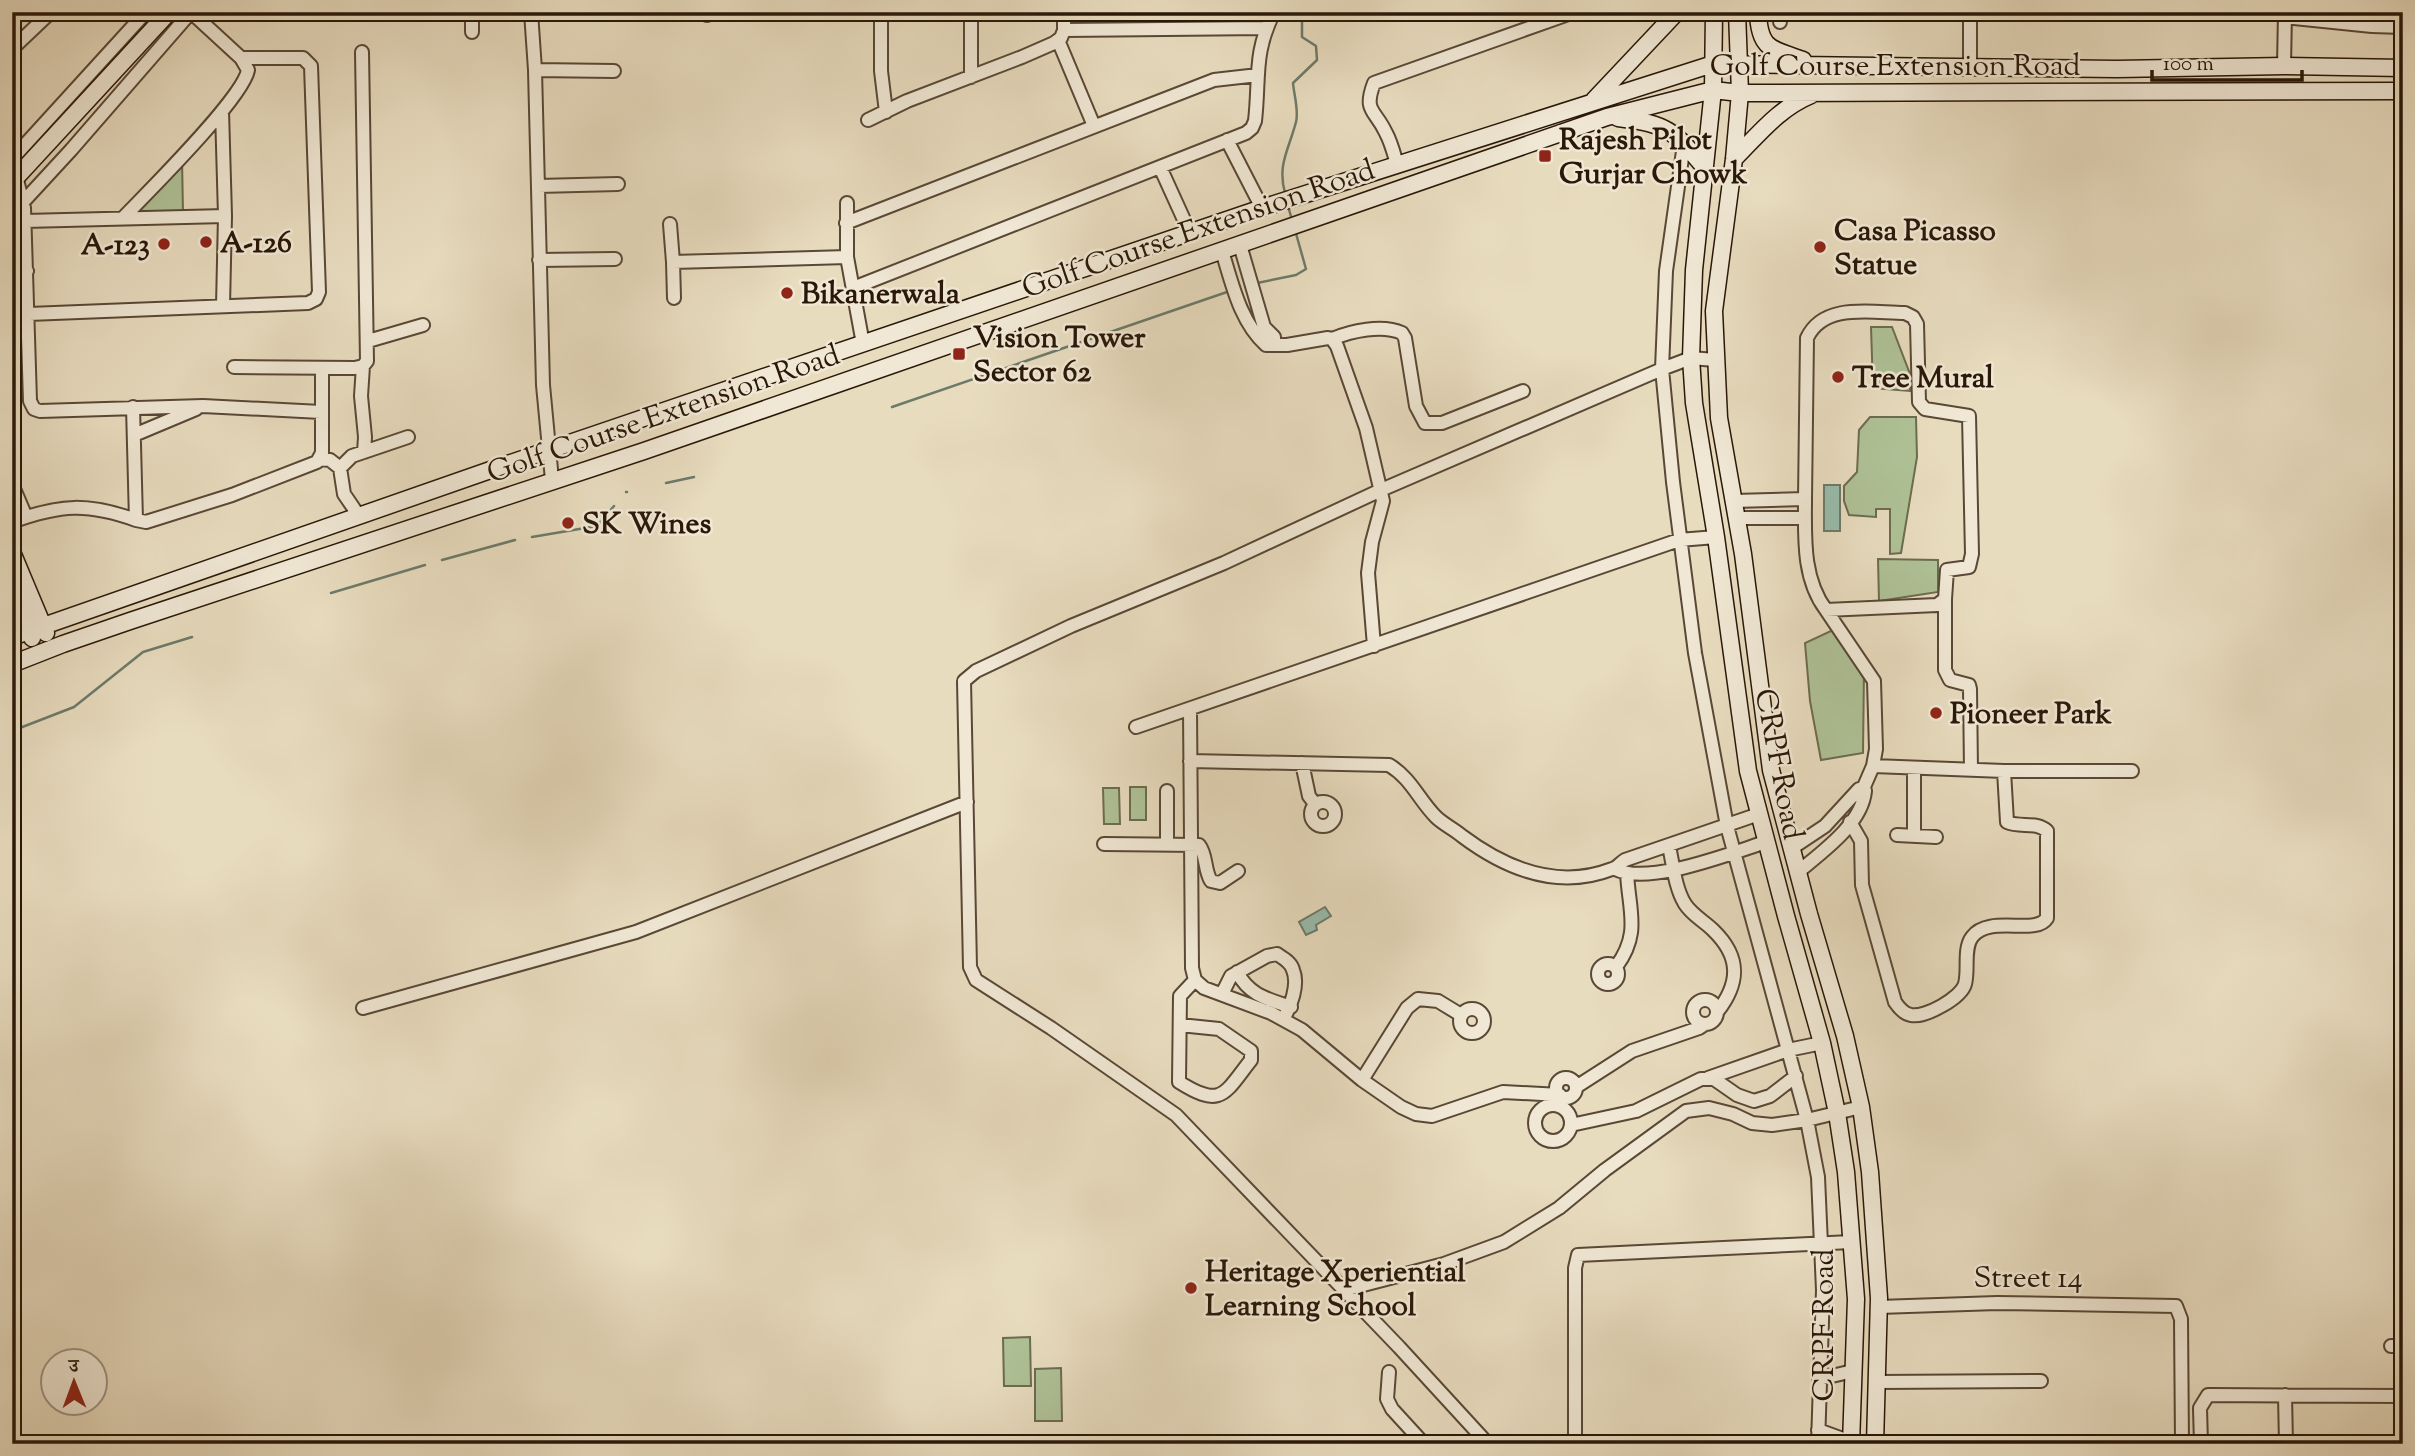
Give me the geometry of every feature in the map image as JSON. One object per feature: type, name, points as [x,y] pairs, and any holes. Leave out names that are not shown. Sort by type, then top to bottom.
[{"type":"main road","points":[[15,180],[169,12]]},
{"type":"main road","points":[[1592,101],[1677,12]]},
{"type":"main road","name":"CRPF Road","points":[[1714,12],[1713,90],[1694,270],[1691,358],[1694,403],[1716,537],[1748,771],[1838,1113],[1846,1172],[1856,1299],[1851,1443]]},
{"type":"main road","points":[[1737,12],[1740,93],[1714,311],[1719,418],[1737,519],[1772,770],[1841,1023],[1861,1107],[1870,1172],[1879,1307],[1875,1444]]},
{"type":"main road","points":[[1758,12],[1758,25],[1763,42],[1774,50],[1804,60],[1810,65]]},
{"type":"main road","name":"Golf Course Extension Road","points":[[12,638],[359,516],[1262,208],[1713,64],[2117,69],[2284,66],[2403,68]]},
{"type":"main road","name":"Golf Course Extension Road","points":[[12,664],[52,648],[1240,245],[1285,227],[1606,117],[1713,90],[1740,93],[2403,91]]},
{"type":"main road","points":[[1734,159],[1774,119],[1796,102],[1816,92]]},
{"type":"main road","points":[[1606,117],[1646,121],[1673,131],[1705,168]]},
{"type":"main road","points":[[1442,150],[1451,170]]},
{"type":"main road","points":[[12,552],[37,628],[36,654]]},
{"type":"main road","points":[[12,577],[37,628],[52,648]]},
{"type":"main road","points":[[1820,1037],[1841,1023]]},
{"type":"street","points":[[12,49],[51,12]]},
{"type":"street","points":[[146,12],[12,160],[18,204],[25,221],[30,401],[34,409],[40,411],[203,406],[321,412]]},
{"type":"street","points":[[18,204],[191,12],[241,58],[248,70],[247,77],[222,111],[123,218]]},
{"type":"street","points":[[471,32],[472,12]]},
{"type":"street","points":[[531,12],[535,70],[539,260],[548,452],[552,480]]},
{"type":"street","points":[[881,12],[881,71],[886,112]]},
{"type":"street","points":[[971,12],[971,77]]},
{"type":"street","points":[[1064,12],[1061,35],[1094,126]]},
{"type":"street","points":[[853,288],[1252,128],[1256,110],[1258,57],[1266,28],[1275,12]]},
{"type":"street","points":[[1397,164],[1386,131],[1369,109],[1368,98],[1374,83],[1574,12]]},
{"type":"street","points":[[1970,12],[1970,66]]},
{"type":"street","points":[[2372,12],[2372,26]]},
{"type":"street","points":[[2284,66],[2285,14],[2372,26],[2403,27]]},
{"type":"street","points":[[868,120],[907,101],[1022,57],[1061,35],[1266,28]]},
{"type":"street","points":[[362,52],[368,341],[361,396],[364,452]]},
{"type":"street","points":[[29,314],[308,303],[316,299],[319,292],[312,66],[303,58],[241,58]]},
{"type":"street","points":[[535,70],[614,71]]},
{"type":"street","points":[[846,223],[1214,80],[1258,75]]},
{"type":"street","points":[[222,111],[225,216],[223,306]]},
{"type":"street","points":[[52,115],[64,128]]},
{"type":"street","points":[[1227,140],[1262,208]]},
{"type":"street","points":[[1684,144],[1667,271],[1662,369],[1679,540],[1707,727],[1727,826],[1796,1076],[1818,1177],[1824,1290],[1818,1437],[1851,1443]]},
{"type":"street","points":[[1160,167],[1190,233]]},
{"type":"street","points":[[538,186],[618,184]]},
{"type":"street","points":[[847,203],[847,257],[863,344]]},
{"type":"street","points":[[25,221],[225,216]]},
{"type":"street","points":[[670,224],[674,298]]},
{"type":"street","points":[[1240,245],[1265,327],[1274,337],[1274,345]]},
{"type":"street","points":[[12,248],[27,272]]},
{"type":"street","points":[[1222,251],[1247,321],[1255,336],[1266,345],[1332,339],[1355,332],[1402,333],[1416,406],[1425,423],[1442,423],[1523,391]]},
{"type":"street","points":[[673,262],[847,257]]},
{"type":"street","points":[[539,260],[615,259]]},
{"type":"street","points":[[1798,872],[1831,846],[1850,822],[1865,795],[1863,789],[1875,749],[1874,681],[1826,610],[1811,581],[1807,563],[1807,338],[1812,327],[1839,313],[1905,313],[1913,317],[1917,324],[1919,402],[1925,409],[1969,416],[1972,554],[1968,569],[1947,570],[1945,670],[1950,680],[1969,685],[1970,689],[1970,771]]},
{"type":"street","points":[[368,341],[422,325]]},
{"type":"street","points":[[1332,339],[1366,428],[1381,490],[1382,511],[1372,542],[1368,573],[1374,646]]},
{"type":"street","points":[[1487,1444],[1176,1115],[1073,1042],[976,979],[970,967],[964,681],[968,676],[1071,626],[1224,563],[1381,490],[1662,369],[1691,358],[1715,360]]},
{"type":"street","points":[[234,367],[363,366]]},
{"type":"street","points":[[12,522],[68,507],[83,506],[146,522],[183,512],[317,462],[322,453],[322,368]]},
{"type":"street","points":[[134,435],[203,406]]},
{"type":"street","points":[[133,407],[136,520]]},
{"type":"street","points":[[340,468],[352,456],[408,437]]},
{"type":"street","points":[[320,459],[330,460],[340,468],[344,494],[359,516]]},
{"type":"street","points":[[12,484],[26,517]]},
{"type":"street","points":[[1734,501],[1805,499]]},
{"type":"street","points":[[1737,519],[1805,518]]},
{"type":"street","points":[[1136,727],[1679,540],[1716,537]]},
{"type":"street","points":[[1826,610],[1930,606],[1941,604],[1945,599]]},
{"type":"street","points":[[1190,709],[1192,968],[1195,979],[1204,988],[1283,1019],[1302,1030],[1362,1080],[1401,1107],[1424,1116],[1432,1116],[1503,1092],[1569,1097],[1576,1087],[1632,1051],[1699,1028],[1715,1019],[1733,987],[1735,977],[1730,954],[1715,932],[1684,903],[1669,846]]},
{"type":"street","points":[[1190,761],[1389,765],[1399,771],[1417,790],[1436,817],[1497,858],[1539,876],[1575,877],[1621,871],[1657,872],[1766,842]]},
{"type":"street","points":[[1302,764],[1309,796],[1315,804]]},
{"type":"street","points":[[1872,765],[1970,771],[2132,771]]},
{"type":"street","points":[[1914,769],[1914,836]]},
{"type":"street","points":[[1850,822],[1861,841],[1862,885],[1895,1002],[1906,1013],[1917,1016],[1924,1014],[1945,1004],[1962,990],[1967,974],[1969,942],[1978,930],[1988,926],[2040,924],[2047,918],[2048,831],[2042,827],[2007,822],[2004,771]]},
{"type":"street","points":[[1792,849],[1819,830],[1859,789],[1863,789]]},
{"type":"street","points":[[1167,791],[1167,844]]},
{"type":"street","points":[[363,1008],[636,932],[967,802]]},
{"type":"street","points":[[1616,967],[1628,951],[1632,935],[1621,871],[1625,860],[1759,814]]},
{"type":"street","points":[[1819,830],[1831,846]]},
{"type":"street","points":[[1897,835],[1936,837]]},
{"type":"street","points":[[1104,844],[1199,845],[1203,849],[1207,875],[1211,881],[1220,883],[1238,871]]},
{"type":"street","points":[[1222,994],[1231,976],[1267,956],[1277,954],[1286,959],[1293,969],[1290,1007],[1283,1019]]},
{"type":"street","points":[[1237,972],[1248,989],[1259,996],[1290,1007]]},
{"type":"street","points":[[1180,1025],[1219,1030],[1251,1051],[1251,1060],[1225,1093],[1219,1096],[1199,1095],[1179,1082],[1180,996],[1195,979]]},
{"type":"street","points":[[1362,1080],[1407,1008],[1418,999],[1438,1001],[1461,1015]]},
{"type":"street","points":[[1705,1024],[1698,1021],[1694,1014],[1697,1003],[1709,1001],[1715,1005],[1717,1012]]},
{"type":"street","points":[[1571,1125],[1636,1111],[1708,1078],[1820,1037]]},
{"type":"street","points":[[1708,1078],[1721,1082],[1745,1099],[1754,1101],[1770,1096],[1796,1076]]},
{"type":"street","points":[[1344,1290],[1444,1264],[1504,1242],[1559,1208],[1605,1170],[1686,1111],[1709,1108],[1733,1114],[1752,1123],[1772,1125],[1861,1107]]},
{"type":"street","points":[[1575,1444],[1575,1268],[1578,1255],[1851,1242]]},
{"type":"street","name":"Street 14","points":[[1879,1307],[1997,1303],[2176,1306],[2181,1319],[2182,1444]]},
{"type":"street","points":[[1819,1379],[1853,1371]]},
{"type":"street","points":[[1389,1372],[1387,1399],[1392,1409],[1424,1444]]},
{"type":"street","points":[[1877,1382],[2041,1381]]},
{"type":"street","points":[[2201,1444],[2200,1408],[2208,1395],[2403,1396]]},
{"type":"street","points":[[2285,1395],[2286,1444]]},
{"type":"shaded area","points":[[182,159],[183,213],[130,216]]},
{"type":"shaded area","points":[[1871,327],[1892,327],[1910,374],[1910,391],[1873,388]]},
{"type":"shaded area","points":[[1870,417],[1916,417],[1917,457],[1901,553],[1890,554],[1890,509],[1876,509],[1876,517],[1849,515],[1844,501],[1844,486],[1857,472],[1859,430]]},
{"type":"shaded area","points":[[1824,485],[1840,485],[1840,531],[1824,531]]},
{"type":"shaded area","points":[[1878,559],[1938,560],[1938,592],[1879,601]]},
{"type":"shaded area","points":[[1833,630],[1864,668],[1863,753],[1821,760],[1810,701],[1805,643]]},
{"type":"shaded area","points":[[1130,787],[1146,787],[1146,820],[1130,820]]},
{"type":"shaded area","points":[[1103,788],[1119,788],[1120,824],[1104,824]]},
{"type":"shaded area","points":[[1325,907],[1331,916],[1316,925],[1317,930],[1306,935],[1299,922]]},
{"type":"shaded area","points":[[1030,1337],[1031,1386],[1004,1386],[1003,1338]]},
{"type":"shaded area","points":[[1061,1368],[1062,1421],[1035,1421],[1035,1369]]},
{"type":"waterway","points":[[1285,193],[1283,165],[1297,118],[1293,83],[1317,60],[1316,46],[1302,37],[1302,17],[1306,12]]},
{"type":"waterway","points":[[1288,206],[1292,220]]},
{"type":"waterway","points":[[1257,283],[1296,275],[1306,269],[1295,230]]},
{"type":"waterway","points":[[892,407],[1227,292]]},
{"type":"waterway","points":[[666,483],[694,477]]},
{"type":"waterway","points":[[532,537],[597,526],[614,506]]},
{"type":"waterway","points":[[442,560],[515,540]]},
{"type":"waterway","points":[[331,593],[425,565]]},
{"type":"waterway","points":[[12,731],[74,707],[143,652],[192,637]]},
{"type":"place","name":"Rajesh Pilot Gurjar Chowk","points":[[1545,156]]},
{"type":"place","name":"A-126","points":[[206,242]]},
{"type":"place","name":"A-123","points":[[164,244]]},
{"type":"place","name":"Casa Picasso Statue","points":[[1820,247]]},
{"type":"place","name":"Bikanerwala","points":[[787,293]]},
{"type":"place","name":"Vision Tower Sector 62","points":[[959,354]]},
{"type":"place","name":"Tree Mural","points":[[1838,377]]},
{"type":"place","name":"SK Wines","points":[[568,523]]},
{"type":"place","name":"Pioneer Park","points":[[1936,713]]},
{"type":"place","name":"Heritage Xperiential Learning School","points":[[1191,1288]]}]
